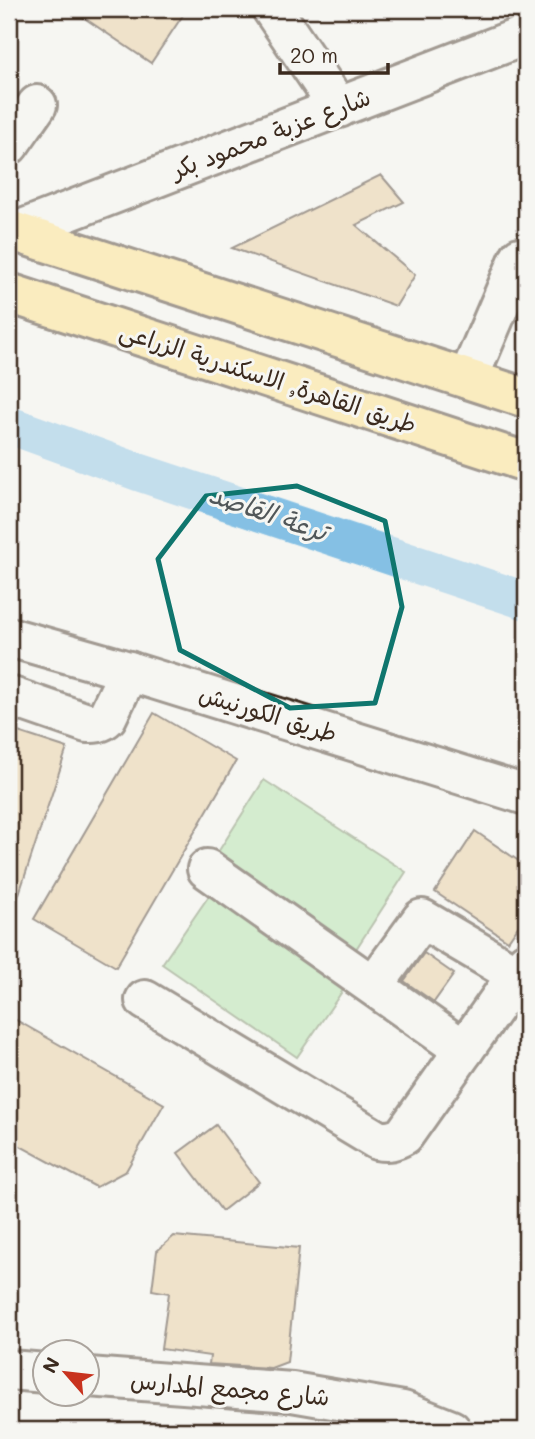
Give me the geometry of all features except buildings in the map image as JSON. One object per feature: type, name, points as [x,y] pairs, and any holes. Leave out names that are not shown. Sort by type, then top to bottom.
[{"type":"highway","points":[[12,231],[526,398]]},
{"type":"highway","name":"طريق القاهرة, الاسكندرية الزراعى","points":[[9,293],[526,463]]},
{"type":"street","points":[[272,9],[339,108]]},
{"type":"street","name":"شارع عزبة محمود بكر","points":[[12,231],[526,35]]},
{"type":"street","points":[[9,145],[37,104]]},
{"type":"street","points":[[468,379],[520,257]]},
{"type":"street","name":"طريق الكورنيش","points":[[9,637],[129,671],[526,795]]},
{"type":"street","points":[[9,696],[87,723],[102,722],[129,671]]},
{"type":"street","points":[[207,869],[464,1050]]},
{"type":"street","points":[[145,1000],[377,1140],[395,1141],[404,1135],[522,969],[422,919],[374,985]]},
{"type":"street","points":[[9,1370],[32,1372]]},
{"type":"street","name":"شارع مجمع المدارس","points":[[102,1378],[292,1392],[403,1410],[451,1430]]},
{"type":"highlighted area","points":[[297,486],[385,521],[402,607],[375,703],[290,708],[180,650],[158,559],[206,496]]},
{"type":"green space","points":[[264,780],[406,872],[354,952],[213,860]]},
{"type":"green space","points":[[215,887],[350,980],[297,1057],[162,964]]},
{"type":"waterway","name":"ترعة القاصد","points":[[9,425],[138,472],[526,601]]}]
